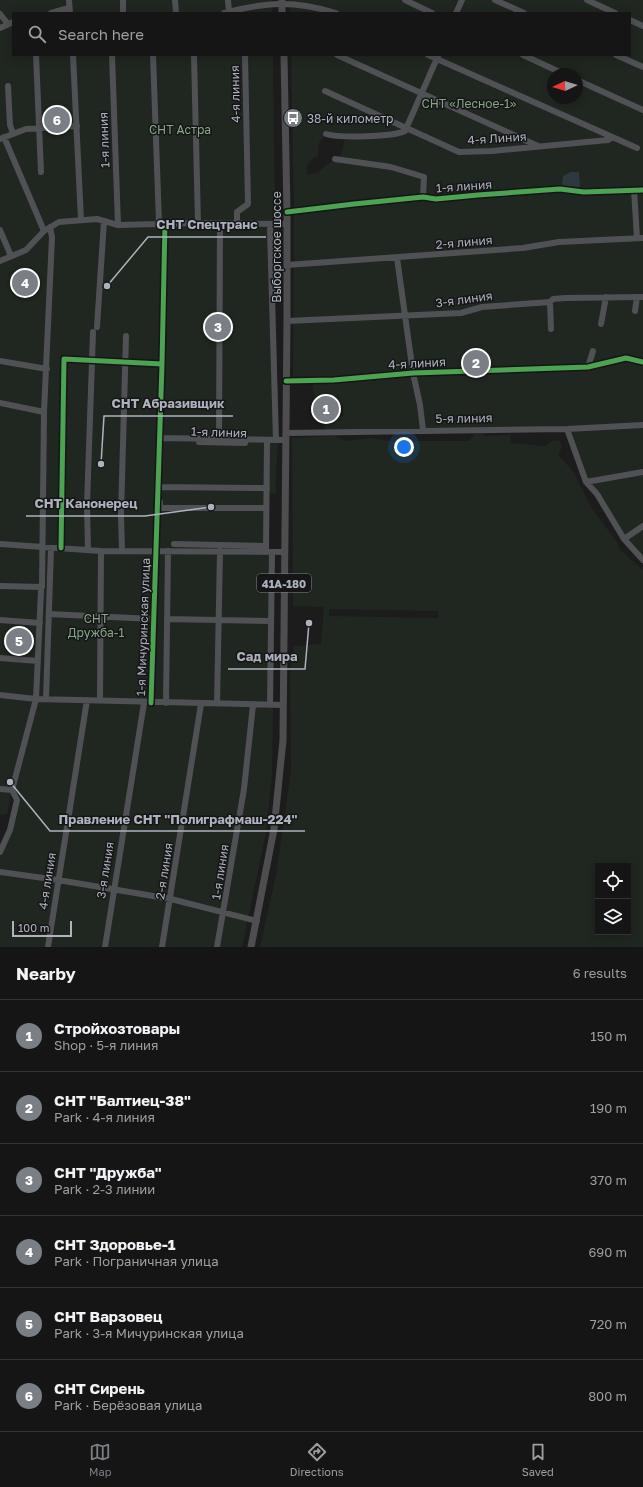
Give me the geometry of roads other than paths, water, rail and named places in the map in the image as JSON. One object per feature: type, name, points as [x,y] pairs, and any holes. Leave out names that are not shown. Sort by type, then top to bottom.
[{"type":"main road","points":[[282,1],[282,12]]},
{"type":"main road","name":"Выборгское шоссе","points":[[284,56],[288,212],[286,437]]},
{"type":"main road","name":"41А-180","points":[[251,947],[273,836],[281,776],[286,437]]},
{"type":"street","points":[[69,0],[70,11]]},
{"type":"street","points":[[122,0],[123,12]]},
{"type":"street","points":[[175,0],[176,12]]},
{"type":"street","points":[[228,0],[227,12],[245,10],[272,1],[298,1],[318,5],[334,12]]},
{"type":"street","points":[[405,0],[430,12]]},
{"type":"street","points":[[456,12],[462,0]]},
{"type":"street","points":[[495,0],[522,12]]},
{"type":"street","points":[[587,0],[613,12]]},
{"type":"street","points":[[0,14],[10,23],[0,28]]},
{"type":"street","points":[[631,20],[643,26]]},
{"type":"street","points":[[36,56],[41,172]]},
{"type":"street","points":[[73,56],[81,220]]},
{"type":"street","name":"1-я линия","points":[[112,56],[118,225]]},
{"type":"street","points":[[152,56],[162,223],[162,364],[159,438],[160,508],[266,508]]},
{"type":"street","points":[[194,56],[198,223]]},
{"type":"street","name":"4-я линия","points":[[237,223],[237,212],[248,204],[245,56]]},
{"type":"street","points":[[339,56],[539,146]]},
{"type":"street","points":[[525,56],[551,68]]},
{"type":"street","points":[[618,56],[643,67]]},
{"type":"street","points":[[326,134],[338,136],[402,133],[407,128],[437,57],[640,149]]},
{"type":"street","points":[[583,83],[643,110]]},
{"type":"street","points":[[8,86],[10,125],[13,133]]},
{"type":"street","name":"4-я Линия","points":[[325,91],[460,152],[606,140],[612,137]]},
{"type":"street","points":[[44,231],[2,138],[26,129],[77,126]]},
{"type":"street","points":[[335,159],[391,167],[424,177],[423,197]]},
{"type":"street","name":"1-я линия","points":[[288,212],[423,197],[436,199],[478,194],[560,189],[584,192],[643,190]]},
{"type":"street","points":[[634,190],[640,238]]},
{"type":"street","points":[[0,263],[11,256],[26,250],[44,231],[59,222],[97,219],[118,225],[162,223],[288,224]]},
{"type":"street","points":[[88,550],[87,505],[92,361],[104,221]]},
{"type":"street","points":[[219,438],[220,223]]},
{"type":"street","points":[[273,225],[270,230],[276,440]]},
{"type":"street","points":[[0,852],[10,830],[17,800],[12,790],[36,699],[41,589],[44,412],[52,237],[50,227]]},
{"type":"street","points":[[0,230],[11,256]]},
{"type":"street","name":"2-я линия","points":[[287,265],[523,248],[559,242],[640,238]]},
{"type":"street","points":[[397,258],[413,373],[420,405],[423,430]]},
{"type":"street","points":[[601,324],[606,297]]},
{"type":"street","points":[[635,311],[640,297]]},
{"type":"street","name":"3-я линия","points":[[287,321],[461,313],[482,307],[550,302],[552,299],[565,298],[640,297]]},
{"type":"street","points":[[550,302],[551,329]]},
{"type":"street","points":[[122,551],[121,515],[126,336]]},
{"type":"street","points":[[588,367],[593,351]]},
{"type":"street","name":"4-я линия","points":[[286,381],[334,380],[413,373],[588,367],[626,358],[643,362]]},
{"type":"street","points":[[61,548],[64,359],[162,364]]},
{"type":"street","points":[[0,361],[47,369]]},
{"type":"street","points":[[0,403],[44,412]]},
{"type":"street","name":"5-я линия","points":[[267,442],[286,437],[423,430],[567,429],[643,425]]},
{"type":"street","points":[[567,429],[586,482],[597,494],[624,539],[643,560]]},
{"type":"street","points":[[159,438],[219,438],[267,442],[266,508],[271,621],[270,705]]},
{"type":"street","name":"1-я линия","points":[[162,456],[163,441],[267,442]]},
{"type":"street","points":[[586,482],[643,472]]},
{"type":"street","points":[[159,487],[266,488]]},
{"type":"street","name":"1-я Мичуринская улица","points":[[151,703],[155,551],[159,487]]},
{"type":"street","points":[[624,539],[643,526]]},
{"type":"street","points":[[0,544],[101,551],[268,550]]},
{"type":"street","points":[[174,544],[285,552]]},
{"type":"street","points":[[46,699],[51,548]]},
{"type":"street","points":[[100,700],[101,551]]},
{"type":"street","points":[[166,703],[168,551]]},
{"type":"street","points":[[218,704],[220,551]]},
{"type":"street","points":[[0,586],[41,589]]},
{"type":"street","points":[[49,614],[101,618],[153,619]]},
{"type":"street","points":[[167,619],[271,621]]},
{"type":"street","points":[[0,620],[40,623]]},
{"type":"street","points":[[0,658],[38,661]]},
{"type":"street","points":[[0,695],[36,699],[100,700],[144,703],[283,705]]},
{"type":"street","name":"4-я линия","points":[[48,947],[88,700]]},
{"type":"street","name":"3-я линия","points":[[104,947],[144,703]]},
{"type":"street","name":"2-я линия","points":[[162,947],[171,899],[201,704]]},
{"type":"street","name":"1-я линия","points":[[217,947],[224,913],[247,768],[253,705]]},
{"type":"street","points":[[0,789],[12,790]]},
{"type":"street","points":[[0,872],[171,899],[257,921]]},
{"type":"place","name":"38-й километр","points":[[293,118]]},
{"type":"place","name":"СНТ Сирень","points":[[57,120]]},
{"type":"place","name":"СНТ Здоровье-1","points":[[25,283]]},
{"type":"place","name":"СНТ Спецтранс","points":[[107,286]]},
{"type":"place","name":"СНТ \"Дружба\"","points":[[218,327]]},
{"type":"place","name":"СНТ \"Балтиец-38\"","points":[[476,363]]},
{"type":"place","name":"Стройхозтовары","points":[[326,409]]},
{"type":"place","name":"СНТ Абразивщик","points":[[101,464]]},
{"type":"place","name":"СНТ Канонерец","points":[[211,507]]},
{"type":"place","name":"Сад мира","points":[[309,623]]},
{"type":"place","name":"СНТ Варзовец","points":[[19,641]]},
{"type":"place","name":"Правление СНТ \"Полиграфмаш-224\"","points":[[10,782]]},
{"type":"park label","name":"СНТ «Лесное-1»","points":[[469,103]]},
{"type":"park label","name":"СНТ Астра","points":[[180,129]]},
{"type":"park label","name":"СНТ Дружба-1","points":[[96,625]]}]
